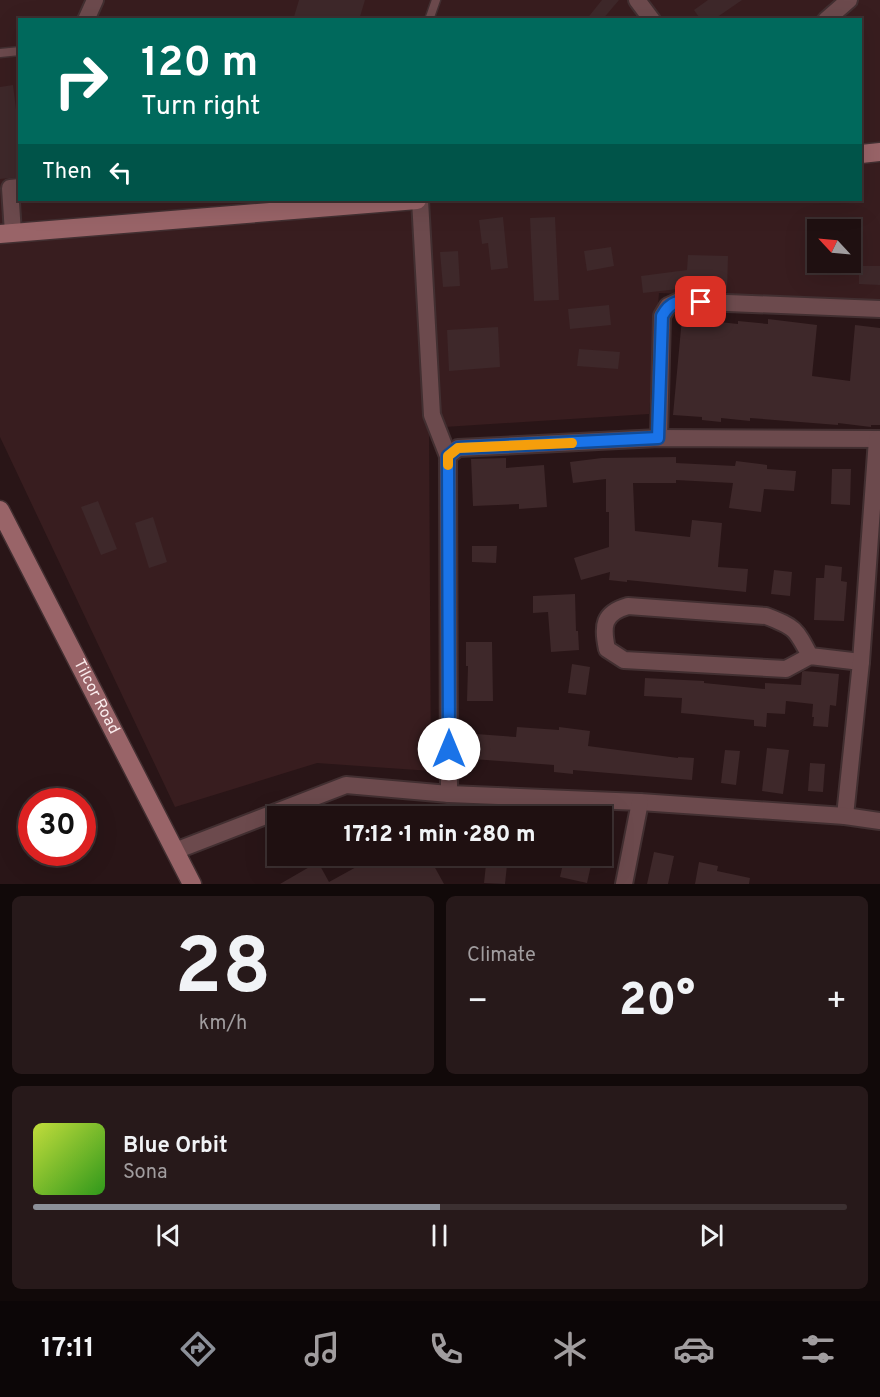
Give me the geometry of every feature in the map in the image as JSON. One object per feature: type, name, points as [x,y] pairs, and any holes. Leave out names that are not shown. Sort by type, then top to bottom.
[{"type":"street","points":[[87,18],[95,0]]},
{"type":"street","points":[[637,0],[650,18]]},
{"type":"street","points":[[828,18],[849,0]]},
{"type":"street","points":[[862,154],[880,152]]},
{"type":"street","points":[[18,187],[10,188],[7,234],[388,201]]},
{"type":"street","points":[[418,201],[432,416],[448,456],[449,794]]},
{"type":"street","points":[[658,438],[662,316],[668,306],[679,302],[880,309]]},
{"type":"street","points":[[448,456],[458,448],[658,438],[879,439],[861,662],[845,816]]},
{"type":"street","name":"Tilcor Road","points":[[0,510],[192,884]]},
{"type":"street","points":[[810,656],[796,631],[766,616],[628,606],[617,609],[607,617],[604,633],[607,649],[624,660],[786,669],[810,656],[861,662]]},
{"type":"street","points":[[175,850],[346,785],[449,794],[640,802],[845,816],[880,821]]},
{"type":"street","points":[[624,884],[640,802]]},
{"type":"lane","points":[[430,18],[436,0]]},
{"type":"lane","points":[[0,53],[18,51]]},
{"type":"shaded area","points":[[0,0],[880,0],[880,303],[659,293],[649,414],[429,428],[431,771],[317,763],[175,807],[0,437]]},
{"type":"building","points":[[299,0],[365,0],[360,18],[294,18]]},
{"type":"building","points":[[602,0],[619,0],[604,18],[588,18]]},
{"type":"building","points":[[708,0],[742,0],[716,18],[700,18],[694,10]]},
{"type":"building","points":[[13,85],[18,125],[18,177],[0,179],[0,87]]},
{"type":"building","points":[[503,217],[508,268],[491,270],[488,243],[482,244],[479,220]]},
{"type":"building","points":[[555,217],[559,300],[534,301],[530,218]]},
{"type":"building","points":[[611,247],[614,266],[587,271],[584,251]]},
{"type":"building","points":[[458,251],[460,286],[443,287],[440,252]]},
{"type":"building","points":[[688,255],[728,256],[727,292],[687,290],[687,288],[643,293],[641,276],[687,270]]},
{"type":"building","points":[[861,266],[880,266],[880,285],[859,284]]},
{"type":"building","points":[[609,305],[611,325],[570,329],[568,309]]},
{"type":"building","points":[[682,318],[738,324],[738,321],[768,324],[768,319],[817,325],[812,376],[850,381],[855,325],[880,328],[880,425],[871,425],[871,427],[750,418],[750,421],[721,418],[721,422],[702,420],[702,417],[673,415]]},
{"type":"building","points":[[498,327],[500,367],[449,371],[447,330]]},
{"type":"building","points":[[579,349],[620,352],[618,369],[577,366]]},
{"type":"building","points":[[676,457],[676,463],[735,466],[736,461],[767,465],[767,469],[796,471],[794,491],[764,489],[761,512],[729,508],[733,483],[676,480],[676,483],[633,483],[635,531],[690,537],[692,520],[722,523],[718,567],[748,569],[746,592],[609,580],[610,572],[581,580],[574,558],[609,547],[606,479],[573,483],[570,462],[602,458]]},
{"type":"building","points":[[506,458],[506,468],[544,465],[547,507],[519,509],[519,504],[473,506],[471,459]]},
{"type":"building","points":[[832,469],[851,469],[850,505],[831,504]]},
{"type":"building","points":[[98,501],[117,549],[101,555],[81,507]]},
{"type":"building","points":[[153,517],[167,562],[149,568],[135,523]]},
{"type":"building","points":[[472,546],[497,546],[496,563],[472,562]]},
{"type":"building","points":[[825,565],[842,567],[841,581],[847,582],[844,621],[814,620],[816,578],[824,578]]},
{"type":"building","points":[[774,570],[792,572],[790,596],[771,594]]},
{"type":"building","points":[[575,594],[579,650],[551,652],[548,612],[533,613],[533,596]]},
{"type":"building","points":[[466,642],[492,642],[493,701],[467,701]]},
{"type":"building","points":[[572,664],[590,667],[586,695],[568,693]]},
{"type":"building","points":[[804,671],[839,674],[836,706],[830,705],[828,727],[813,726],[813,704],[786,701],[785,714],[767,713],[766,727],[754,726],[754,720],[681,713],[682,698],[644,696],[645,678],[704,681],[704,683],[765,689],[765,683],[801,685]]},
{"type":"building","points":[[517,727],[559,730],[559,727],[590,731],[588,746],[694,758],[692,780],[573,770],[573,774],[554,772],[554,765],[473,759],[476,734],[516,737]]},
{"type":"building","points":[[767,748],[789,750],[783,794],[762,791]]},
{"type":"building","points":[[725,750],[740,751],[736,785],[721,783]]},
{"type":"building","points":[[810,763],[825,764],[823,792],[808,791]]},
{"type":"building","points":[[654,852],[674,856],[668,884],[647,884]]},
{"type":"building","points":[[699,862],[718,866],[717,871],[750,878],[749,884],[695,884]]},
{"type":"building","points":[[311,866],[320,866],[329,882],[358,866],[434,866],[444,884],[280,884]]},
{"type":"building","points":[[486,866],[507,866],[505,884],[484,883]]},
{"type":"building","points":[[562,866],[591,866],[587,883],[560,877]]},
{"type":"slow traffic","points":[[448,465],[448,456],[458,448],[572,443]]},
{"type":"route","points":[[449,749],[448,456],[458,448],[658,438],[662,316],[668,306],[679,302],[701,302]]}]
